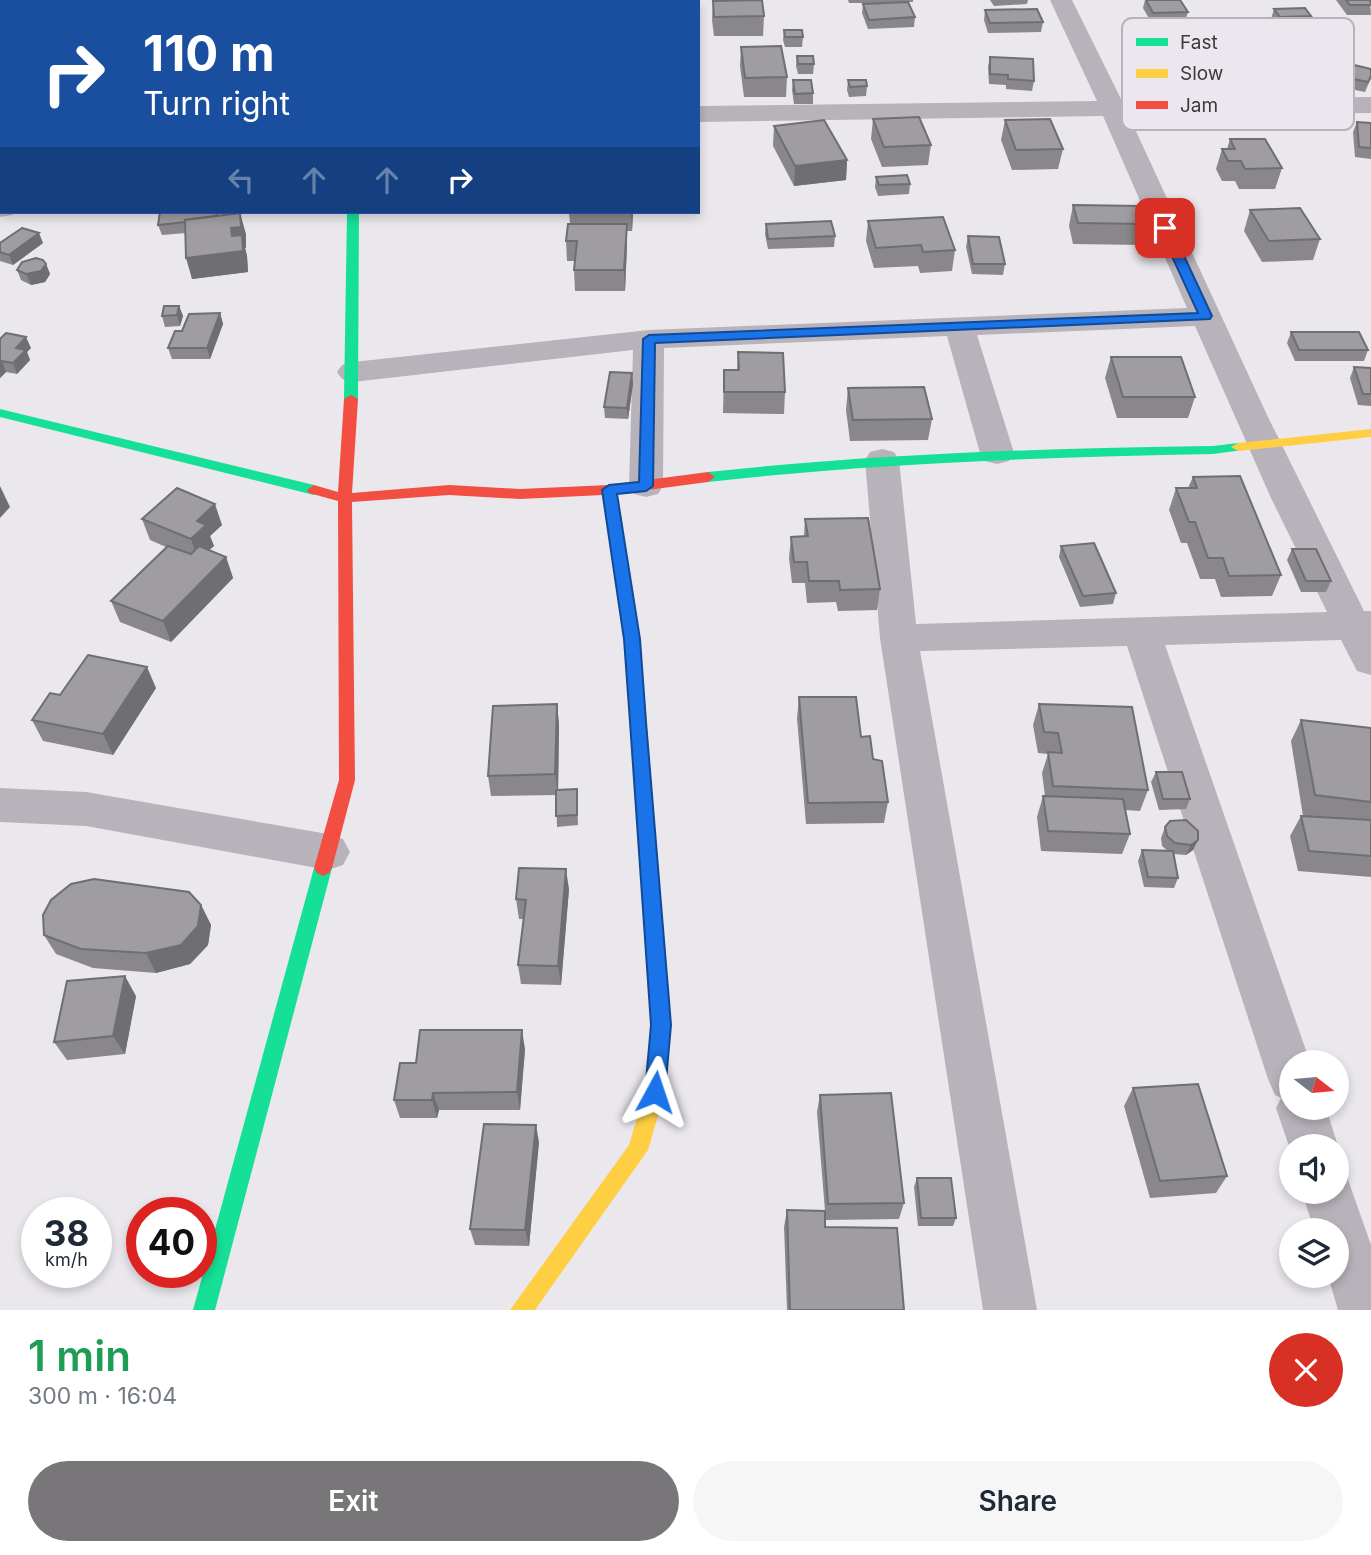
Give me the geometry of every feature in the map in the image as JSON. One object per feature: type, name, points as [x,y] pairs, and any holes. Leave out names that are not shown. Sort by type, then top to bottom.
[{"type":"street","points":[[1061,0],[1122,125]]},
{"type":"street","points":[[700,114],[1122,107]]},
{"type":"street","points":[[1124,130],[1265,444],[1361,625],[1371,661]]},
{"type":"street","points":[[204,1310],[346,780],[345,498],[353,372],[353,214]]},
{"type":"street","points":[[353,372],[649,339],[1206,316]]},
{"type":"street","points":[[959,326],[997,453]]},
{"type":"street","points":[[646,486],[649,339]]},
{"type":"street","points":[[0,413],[345,498],[449,490],[520,494],[609,490],[790,467],[882,460],[997,453],[1213,450],[1371,433]]},
{"type":"street","points":[[882,460],[899,638],[1010,1310]]},
{"type":"street","points":[[521,1310],[638,1150],[655,1092],[661,1025],[632,639],[609,490]]},
{"type":"street","points":[[899,638],[1361,625]]},
{"type":"street","points":[[1141,631],[1282,1050]]},
{"type":"street","points":[[0,805],[86,809],[328,852]]},
{"type":"street","points":[[1332,1204],[1365,1310]]},
{"type":"building","points":[[762,0],[764,16],[714,17],[713,1]]},
{"type":"building","points":[[1146,0],[1180,0],[1188,12],[1153,13]]},
{"type":"building","points":[[1346,0],[1370,0],[1371,5],[1350,5]]},
{"type":"building","points":[[908,2],[915,17],[869,20],[863,4]]},
{"type":"building","points":[[1305,8],[1311,16],[1280,17],[1274,9]]},
{"type":"building","points":[[1037,9],[1043,22],[990,23],[985,10]]},
{"type":"building","points":[[784,30],[802,30],[803,37],[785,37]]},
{"type":"building","points":[[781,46],[787,77],[745,78],[741,47]]},
{"type":"building","points":[[797,56],[813,56],[814,64],[798,64]]},
{"type":"building","points":[[990,57],[1033,59],[1034,81],[1008,79],[1008,75],[990,74]]},
{"type":"building","points":[[1354,65],[1371,69],[1368,82],[1354,79]]},
{"type":"building","points":[[793,80],[811,80],[813,93],[795,94]]},
{"type":"building","points":[[848,80],[866,80],[867,86],[850,87]]},
{"type":"building","points":[[919,117],[931,145],[884,147],[873,119]]},
{"type":"building","points":[[1050,119],[1063,149],[1016,150],[1005,120]]},
{"type":"building","points":[[824,120],[847,160],[795,166],[774,126]]},
{"type":"building","points":[[1357,122],[1371,123],[1371,148],[1359,147]]},
{"type":"building","points":[[1230,139],[1265,139],[1282,168],[1245,169],[1241,161],[1228,161],[1222,149],[1235,149]]},
{"type":"building","points":[[907,175],[910,184],[879,185],[876,177]]},
{"type":"building","points":[[1073,205],[1142,206],[1148,224],[1078,223]]},
{"type":"building","points":[[1300,208],[1320,239],[1269,241],[1250,210]]},
{"type":"building","points":[[160,214],[216,214],[185,220],[186,222],[158,225]]},
{"type":"building","points":[[240,214],[241,227],[231,228],[232,236],[242,235],[243,251],[186,258],[185,220]]},
{"type":"building","points":[[943,217],[955,250],[923,252],[921,245],[876,248],[868,221]]},
{"type":"building","points":[[831,221],[835,236],[768,239],[766,224]]},
{"type":"building","points":[[568,224],[627,224],[624,270],[574,270],[577,241],[566,241]]},
{"type":"building","points":[[22,228],[39,233],[9,255],[0,252],[0,243]]},
{"type":"building","points":[[968,236],[999,237],[1005,264],[973,264]]},
{"type":"building","points":[[36,258],[46,264],[41,271],[26,274],[17,270],[22,262]]},
{"type":"building","points":[[164,306],[179,306],[177,315],[162,316]]},
{"type":"building","points":[[220,313],[207,348],[168,348],[175,331],[182,331],[189,314]]},
{"type":"building","points":[[1291,332],[1359,332],[1368,350],[1299,350]]},
{"type":"building","points":[[6,333],[26,337],[16,348],[26,350],[13,363],[0,363],[0,339]]},
{"type":"building","points":[[738,352],[783,353],[785,392],[724,392],[724,370],[739,370]]},
{"type":"building","points":[[1111,357],[1181,357],[1195,397],[1123,397]]},
{"type":"building","points":[[1354,367],[1371,368],[1371,394],[1363,394]]},
{"type":"building","points":[[610,372],[632,373],[627,408],[604,407]]},
{"type":"building","points":[[924,387],[932,419],[853,420],[848,388]]},
{"type":"building","points":[[1240,476],[1281,575],[1229,576],[1223,558],[1208,558],[1195,522],[1189,522],[1176,488],[1197,488],[1193,477]]},
{"type":"building","points":[[177,488],[215,504],[197,521],[206,525],[191,539],[142,519]]},
{"type":"building","points":[[868,518],[880,589],[840,590],[839,581],[809,581],[807,562],[794,562],[791,537],[808,536],[805,519]]},
{"type":"building","points":[[1094,543],[1116,593],[1083,596],[1061,546]]},
{"type":"building","points":[[168,546],[191,554],[199,546],[226,557],[163,621],[111,601]]},
{"type":"building","points":[[1292,549],[1316,549],[1331,581],[1306,581]]},
{"type":"building","points":[[88,655],[147,667],[103,734],[32,720],[50,693],[60,695]]},
{"type":"building","points":[[799,697],[856,697],[861,737],[870,736],[873,759],[882,761],[888,802],[808,803]]},
{"type":"building","points":[[557,704],[555,774],[488,776],[493,706]]},
{"type":"building","points":[[1039,704],[1132,707],[1148,790],[1053,786],[1048,752],[1062,753],[1058,733],[1044,732]]},
{"type":"building","points":[[1301,720],[1371,728],[1371,802],[1315,795]]},
{"type":"building","points":[[1156,772],[1182,772],[1190,799],[1163,799]]},
{"type":"building","points":[[577,789],[577,815],[556,816],[556,790]]},
{"type":"building","points":[[1043,796],[1123,799],[1130,834],[1048,831]]},
{"type":"building","points":[[1301,816],[1371,820],[1371,856],[1309,851]]},
{"type":"building","points":[[1186,820],[1198,831],[1198,840],[1191,845],[1175,843],[1167,836],[1165,827],[1170,821]]},
{"type":"building","points":[[1142,850],[1173,851],[1178,878],[1148,877]]},
{"type":"building","points":[[519,868],[566,869],[558,966],[518,965],[526,900],[516,899]]},
{"type":"building","points":[[94,879],[189,892],[201,905],[198,926],[181,945],[146,953],[81,949],[44,935],[43,915],[51,900],[71,884]]},
{"type":"building","points":[[125,976],[113,1036],[54,1042],[67,981]]},
{"type":"building","points":[[420,1030],[522,1030],[517,1092],[433,1093],[432,1100],[394,1100],[400,1063],[416,1063]]},
{"type":"building","points":[[1198,1084],[1227,1176],[1160,1181],[1133,1088]]},
{"type":"building","points":[[891,1093],[904,1203],[828,1204],[820,1095]]},
{"type":"building","points":[[484,1124],[536,1125],[525,1230],[470,1229]]},
{"type":"building","points":[[917,1178],[951,1178],[956,1218],[921,1218]]},
{"type":"building","points":[[787,1210],[825,1211],[825,1227],[897,1228],[904,1310],[790,1310]]},
{"type":"traffic: fast","points":[[351,399],[353,214]]},
{"type":"traffic: fast","points":[[0,413],[314,490]]},
{"type":"traffic: fast","points":[[708,477],[897,460],[1238,447]]},
{"type":"traffic: fast","points":[[204,1310],[323,868]]},
{"type":"traffic: slow","points":[[1238,447],[1371,433]]},
{"type":"traffic: slow","points":[[521,1310],[638,1150],[655,1092],[661,1025],[657,969]]},
{"type":"traffic: jam","points":[[323,868],[347,780],[345,498],[351,399]]},
{"type":"traffic: jam","points":[[314,490],[345,498],[449,490],[520,494],[609,490],[708,477]]},
{"type":"traffic: jam","points":[[609,490],[632,639],[657,969]]},
{"type":"route","points":[[655,1092],[661,1025],[632,639],[609,490],[646,486],[649,339],[1206,316],[1165,228]]}]
